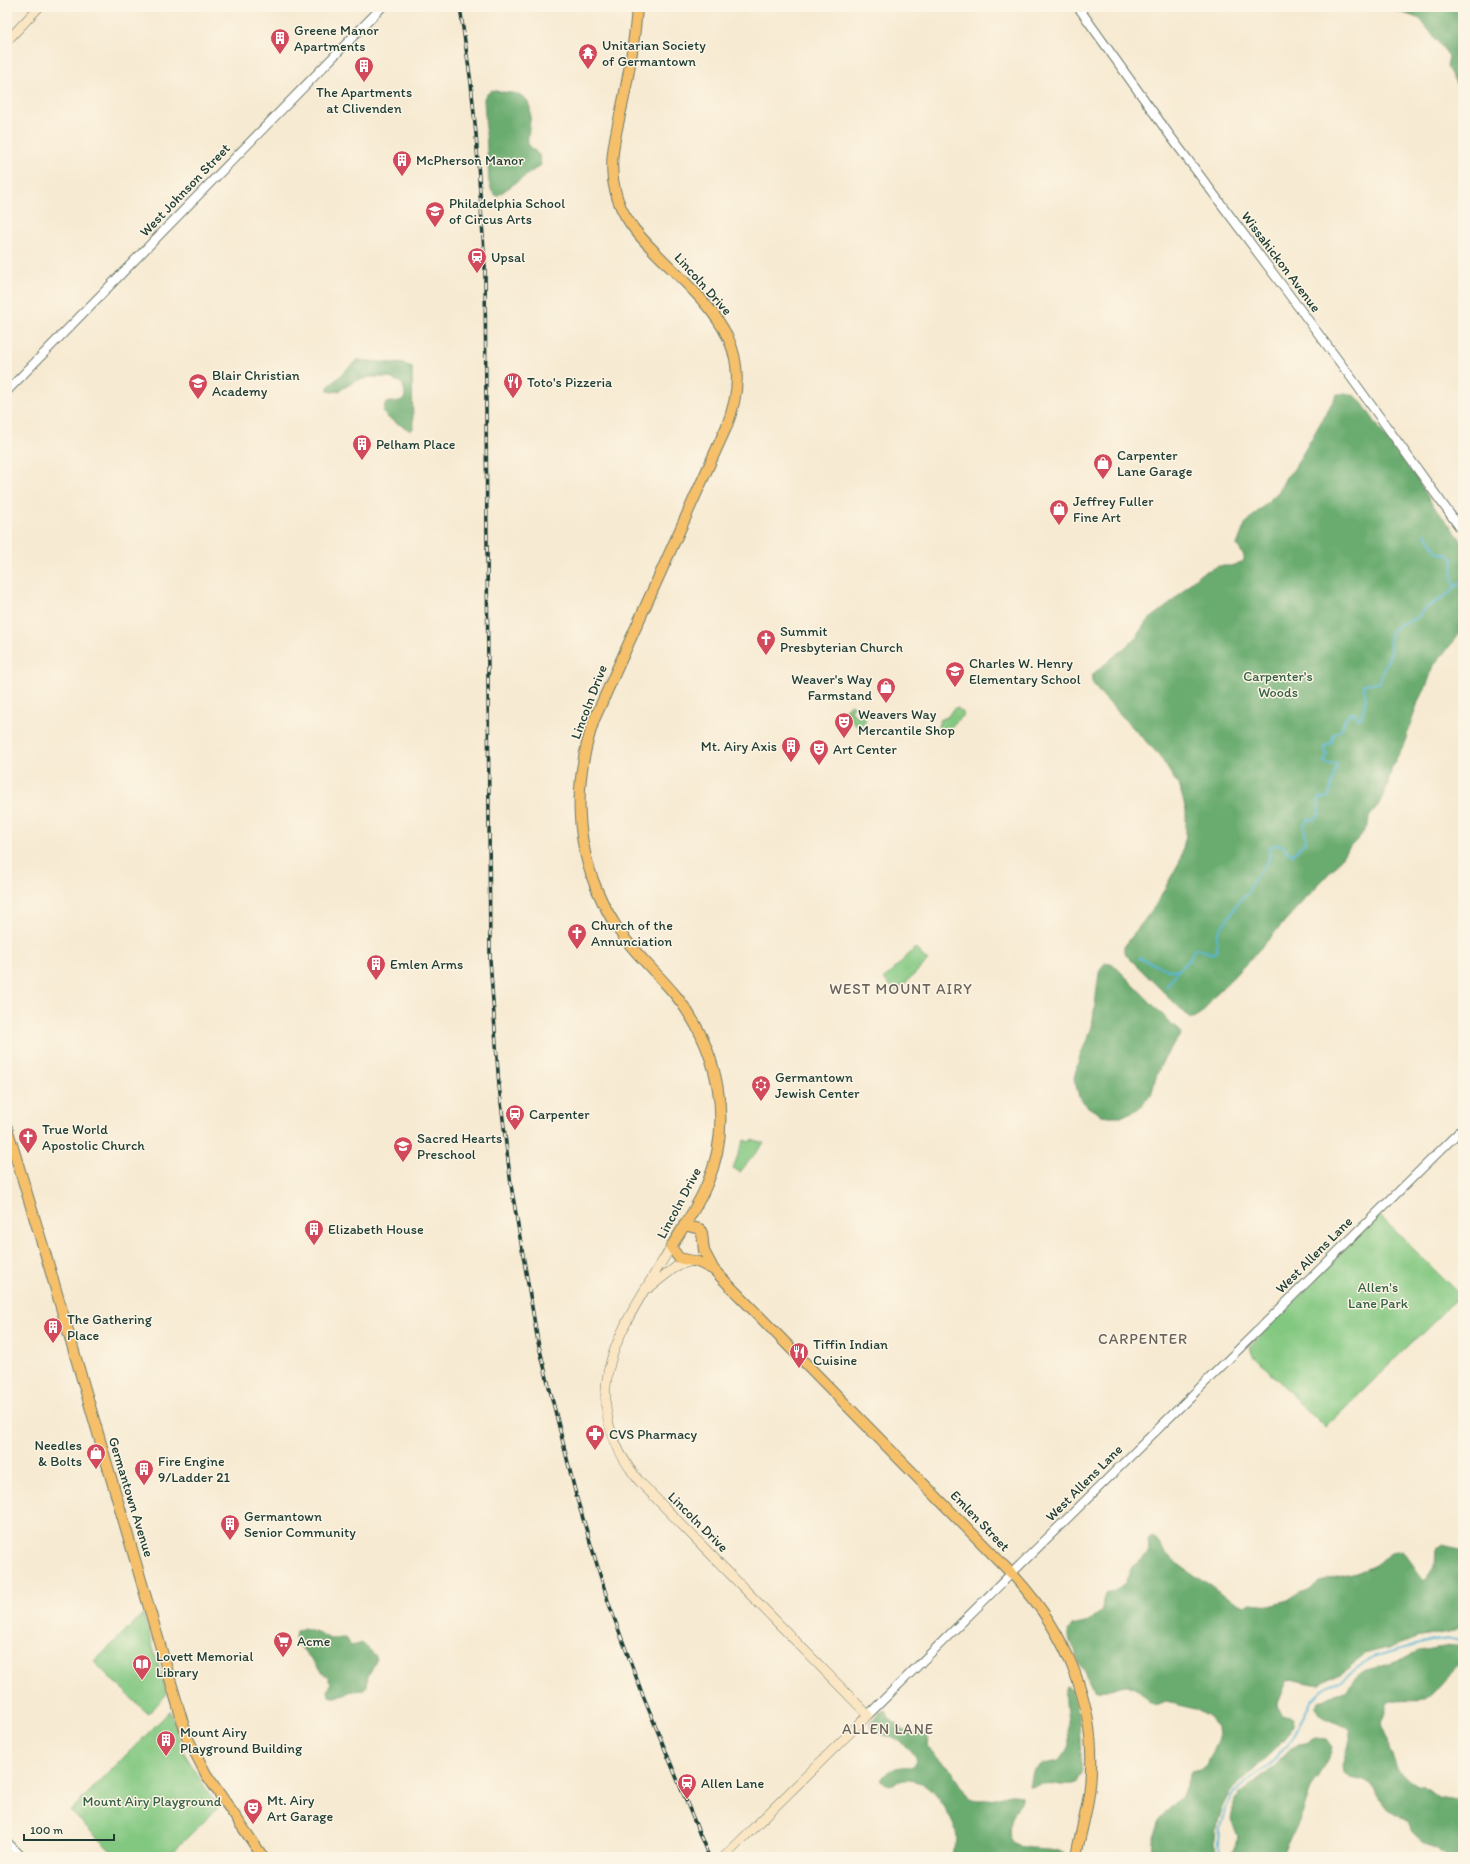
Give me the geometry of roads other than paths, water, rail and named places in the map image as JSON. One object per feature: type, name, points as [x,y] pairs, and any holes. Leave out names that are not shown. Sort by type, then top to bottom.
[{"type":"main road","points":[[7,41],[39,7]]},
{"type":"main road","name":"Lincoln Drive","points":[[637,7],[630,67],[612,155],[612,176],[616,197],[627,221],[638,235],[705,303],[722,325],[730,341],[735,359],[737,388],[734,407],[726,428],[594,720],[583,760],[579,808],[586,857],[594,884],[608,912],[632,948],[664,981],[685,1008],[701,1036],[716,1079],[721,1114],[718,1150],[707,1184],[684,1226],[618,1336],[607,1373],[606,1400],[613,1437],[622,1458],[643,1486],[868,1715]]},
{"type":"main road","name":"Germantown Avenue","points":[[7,1128],[187,1737],[204,1770],[263,1857]]},
{"type":"main road","name":"Emlen Street","points":[[684,1226],[700,1229],[702,1233],[702,1245],[714,1270],[1012,1573],[1042,1608],[1061,1640],[1073,1665],[1085,1706],[1090,1738],[1091,1779],[1076,1857]]},
{"type":"main road","points":[[644,1291],[677,1266],[692,1261],[700,1253],[702,1245]]},
{"type":"main road","name":"Emlen Street","points":[[671,1247],[679,1258],[692,1261],[714,1270]]},
{"type":"main road","name":"West Allens Lane","points":[[724,1857],[868,1715]]},
{"type":"street","name":"West Johnson Street","points":[[7,391],[382,7]]},
{"type":"street","name":"Wissahickon Avenue","points":[[1078,7],[1171,137],[1350,376],[1463,532]]},
{"type":"street","name":"West Allens Lane","points":[[868,1715],[1463,1128]]},
{"type":"street","points":[[7,1842],[22,1857]]},
{"type":"waterway","points":[[1425,533],[1438,553],[1447,554],[1453,559],[1452,578],[1455,586]]},
{"type":"waterway","points":[[1166,987],[1180,968],[1190,959],[1196,948],[1213,954],[1217,951],[1217,934],[1231,915],[1236,904],[1248,893],[1252,882],[1269,860],[1270,847],[1278,844],[1283,846],[1289,853],[1293,854],[1306,841],[1304,825],[1308,820],[1315,819],[1319,816],[1319,798],[1326,798],[1329,796],[1337,766],[1335,764],[1327,764],[1324,761],[1327,755],[1325,746],[1331,743],[1334,734],[1341,730],[1347,716],[1350,713],[1355,713],[1358,719],[1361,718],[1366,699],[1363,684],[1378,683],[1391,652],[1389,640],[1391,632],[1398,625],[1417,618],[1424,609],[1447,595],[1463,581]]},
{"type":"waterway","points":[[1139,958],[1168,970],[1177,970]]},
{"type":"waterway","points":[[1220,1857],[1220,1827],[1225,1810],[1233,1794],[1251,1777],[1268,1766],[1283,1749],[1293,1736],[1312,1700],[1323,1690],[1374,1657],[1429,1641],[1463,1638]]},
{"type":"railway","points":[[460,7],[471,83],[476,134],[485,266],[490,959],[499,1086],[511,1185],[538,1342],[577,1499],[609,1604],[642,1693],[709,1857]]},
{"type":"place","name":"Greene Manor Apartments","points":[[280,55]]},
{"type":"place","name":"Unitarian Society of Germantown","points":[[588,70]]},
{"type":"place","name":"The Apartments at Clivenden","points":[[364,83]]},
{"type":"place","name":"McPherson Manor","points":[[402,177]]},
{"type":"place","name":"Philadelphia School of Circus Arts","points":[[435,228]]},
{"type":"place","name":"Upsal","points":[[477,274]]},
{"type":"place","name":"Toto's Pizzeria","points":[[513,399]]},
{"type":"place","name":"Blair Christian Academy","points":[[198,400]]},
{"type":"place","name":"Pelham Place","points":[[362,461]]},
{"type":"place","name":"Carpenter Lane Garage","points":[[1103,480]]},
{"type":"place","name":"Jeffrey Fuller Fine Art","points":[[1059,526]]},
{"type":"place","name":"Summit Presbyterian Church","points":[[766,656]]},
{"type":"place","name":"Charles W. Henry Elementary School","points":[[955,688]]},
{"type":"place","name":"Weaver's Way Farmstand","points":[[886,704]]},
{"type":"place","name":"Weavers Way Mercantile Shop","points":[[844,739]]},
{"type":"place","name":"Mt. Airy Axis","points":[[791,763]]},
{"type":"place","name":"Art Center","points":[[819,766]]},
{"type":"place","name":"Church of the Annunciation","points":[[577,950]]},
{"type":"place","name":"Emlen Arms","points":[[376,981]]},
{"type":"place","name":"Germantown Jewish Center","points":[[761,1102]]},
{"type":"place","name":"Carpenter","points":[[515,1131]]},
{"type":"place","name":"True World Apostolic Church","points":[[28,1154]]},
{"type":"place","name":"Sacred Hearts Preschool","points":[[403,1163]]},
{"type":"place","name":"Elizabeth House","points":[[314,1246]]},
{"type":"place","name":"The Gathering Place","points":[[53,1344]]},
{"type":"place","name":"Tiffin Indian Cuisine","points":[[799,1369]]},
{"type":"place","name":"CVS Pharmacy","points":[[595,1451]]},
{"type":"place","name":"Needles & Bolts","points":[[96,1470]]},
{"type":"place","name":"Fire Engine 9/Ladder 21","points":[[144,1486]]},
{"type":"place","name":"Germantown Senior Community","points":[[230,1541]]},
{"type":"place","name":"Acme","points":[[283,1658]]},
{"type":"place","name":"Lovett Memorial Library","points":[[142,1681]]},
{"type":"place","name":"Mount Airy Playground Building","points":[[166,1757]]},
{"type":"place","name":"Allen Lane","points":[[687,1800]]},
{"type":"place","name":"Mt. Airy Art Garage","points":[[253,1825]]},
{"type":"district","name":"WEST MOUNT AIRY","points":[[901,989]]},
{"type":"district","name":"CARPENTER","points":[[1143,1339]]},
{"type":"district","name":"ALLEN LANE","points":[[888,1729]]},
{"type":"park label","name":"Carpenter's Woods","points":[[1278,684]]},
{"type":"park label","name":"Allen's Lane Park","points":[[1378,1296]]},
{"type":"park label","name":"Mount Airy Playground","points":[[152,1801]]}]
